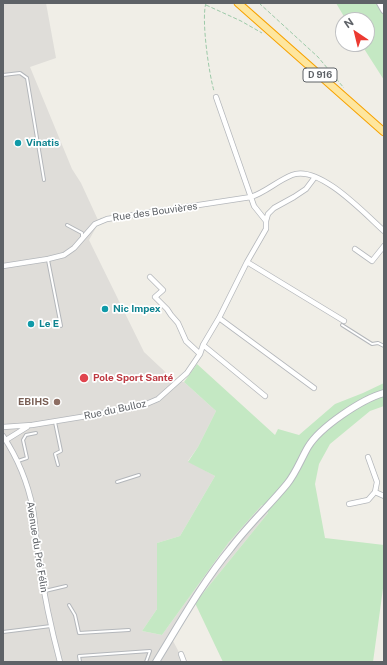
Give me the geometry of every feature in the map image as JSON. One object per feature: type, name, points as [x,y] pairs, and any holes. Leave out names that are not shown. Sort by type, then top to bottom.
[{"type":"highway","name":"D 916","points":[[238,3],[384,132]]},
{"type":"main road","points":[[380,3],[384,10]]},
{"type":"main road","points":[[156,662],[210,576],[248,527],[288,483],[309,446],[320,432],[338,418],[379,394],[384,393]]},
{"type":"street","points":[[216,97],[254,206],[266,221]]},
{"type":"street","name":"Rue des Bouvières","points":[[3,266],[67,253],[74,248],[95,224],[111,218],[251,197],[258,195],[292,175],[302,174],[315,177]]},
{"type":"street","points":[[315,177],[324,180],[334,187],[384,231]]},
{"type":"street","name":"Rue du Bulloz","points":[[3,427],[56,422],[144,405],[158,399],[187,373],[200,354],[203,345],[266,229],[268,214],[274,208],[306,189],[315,177]]},
{"type":"street","points":[[355,249],[372,261],[384,246]]},
{"type":"street","points":[[247,262],[343,323]]},
{"type":"street","points":[[150,277],[163,290],[155,297],[168,309],[178,323],[186,341],[200,354]]},
{"type":"street","points":[[219,318],[314,388]]},
{"type":"street","points":[[203,345],[265,396]]},
{"type":"street","name":"Rue du Bulloz","points":[[4,438],[32,425]]},
{"type":"street","name":"Avenue du Pré Félin","points":[[4,438],[27,488],[33,510],[44,591],[60,662]]},
{"type":"street","points":[[349,504],[368,500],[375,492],[377,482],[368,457]]},
{"type":"street","points":[[375,492],[384,496]]},
{"type":"street","points":[[181,654],[184,662]]},
{"type":"lane","points":[[3,75],[20,73],[27,78],[44,180]]},
{"type":"lane","points":[[67,224],[82,233],[83,237]]},
{"type":"lane","points":[[48,258],[61,326]]},
{"type":"lane","points":[[343,323],[372,344],[378,343],[384,346]]},
{"type":"lane","points":[[56,422],[60,451],[55,454],[58,465]]},
{"type":"lane","points":[[16,462],[27,458],[23,440],[26,435],[36,433]]},
{"type":"lane","points":[[117,482],[139,474]]},
{"type":"lane","points":[[44,591],[66,586]]},
{"type":"lane","points":[[69,605],[75,615],[79,633],[129,630]]},
{"type":"lane","points":[[3,632],[51,626]]},
{"type":"lane","points":[[80,662],[80,656],[150,651],[146,662]]},
{"type":"path","points":[[259,3],[318,57],[344,87]]},
{"type":"path","points":[[216,97],[210,78],[204,16],[206,4],[241,21],[265,35]]},
{"type":"shaded area","points":[[3,3],[46,3],[56,58],[30,67],[72,169],[81,183],[98,220],[102,217],[89,240],[144,352],[176,382],[184,382],[216,411],[198,447],[188,461],[215,476],[180,536],[157,543],[157,609],[142,631],[162,635],[229,542],[262,505],[268,513],[195,603],[171,637],[184,662],[3,662]]},
{"type":"green space","points":[[336,3],[384,3],[384,80],[366,52],[375,52],[375,12],[341,12]]},
{"type":"green space","points":[[197,364],[275,435],[278,429],[299,435],[335,404],[384,383],[384,406],[370,411],[330,444],[319,464],[315,484],[325,538],[384,545],[384,581],[373,662],[223,662],[195,603],[268,513],[262,505],[229,542],[162,635],[142,631],[157,609],[157,543],[180,536],[215,476],[188,462],[198,447],[216,411],[184,382]]},
{"type":"place","name":"Vinatis","points":[[18,143]]},
{"type":"place","name":"Nic Impex","points":[[105,309]]},
{"type":"place","name":"Le E","points":[[31,324]]},
{"type":"place","name":"Pole Sport Santé","points":[[84,378]]},
{"type":"place","name":"EBIHS","points":[[57,402]]}]
